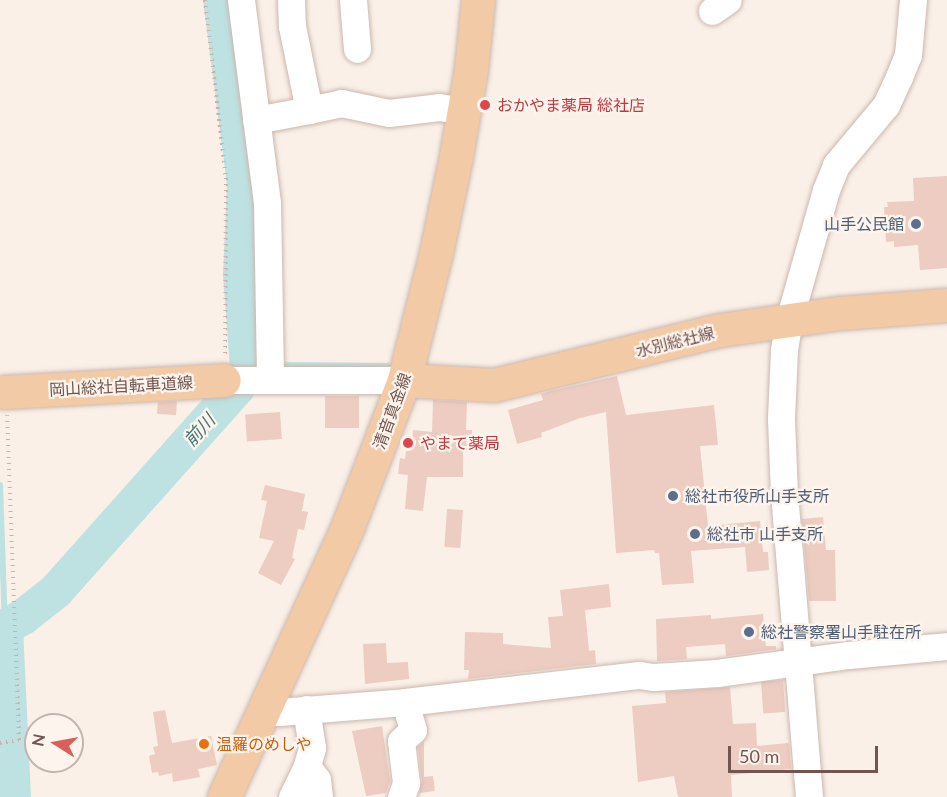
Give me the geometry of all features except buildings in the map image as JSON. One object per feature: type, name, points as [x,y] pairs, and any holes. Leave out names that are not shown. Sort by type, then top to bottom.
[{"type":"main road","name":"清音真金線","points":[[224,797],[346,531],[404,380],[436,253],[464,111],[478,0]]},
{"type":"main road","name":"水別総社線","points":[[404,380],[494,384],[673,340],[840,313],[947,305]]},
{"type":"main road","name":"岡山総社自転車道線","points":[[1,388],[253,375]]},
{"type":"street","points":[[241,0],[267,203],[253,375],[404,380]]},
{"type":"street","points":[[291,0],[292,26],[309,110]]},
{"type":"street","points":[[353,0],[357,49]]},
{"type":"street","points":[[809,797],[790,585],[781,418],[784,350],[789,320],[826,190],[836,165],[886,105],[908,55],[913,0]]},
{"type":"street","points":[[256,120],[341,103],[389,113],[439,107],[464,111]]},
{"type":"street","points":[[264,711],[405,702],[639,675],[654,677],[717,673],[947,646]]},
{"type":"street","points":[[401,797],[406,783],[401,741],[413,730],[405,702]]},
{"type":"street","points":[[292,797],[307,766],[312,748],[306,709]]},
{"type":"street","points":[[307,766],[317,780],[319,797]]},
{"type":"path","points":[[205,0],[253,375]]},
{"type":"path","points":[[1,388],[19,740],[1,743]]},
{"type":"waterway","name":"前川","points":[[13,797],[5,627],[23,617],[56,591],[237,388],[248,368],[241,275],[245,184],[221,0]]},
{"type":"waterway","points":[[247,360],[264,365]]},
{"type":"waterway","points":[[277,365],[387,366]]},
{"type":"waterway","points":[[0,485],[5,627]]},
{"type":"waterway","points":[[0,728],[9,728]]},
{"type":"place","name":"おかやま薬局 総社店","points":[[485,105]]},
{"type":"place","name":"山手公民館","points":[[916,224]]},
{"type":"place","name":"やまて薬局","points":[[408,443]]},
{"type":"place","name":"総社市役所山手支所","points":[[673,496]]},
{"type":"place","name":"総社市 山手支所","points":[[695,534]]},
{"type":"place","name":"総社警察署山手駐在所","points":[[749,632]]},
{"type":"place","name":"温羅のめしや","points":[[204,744]]}]
